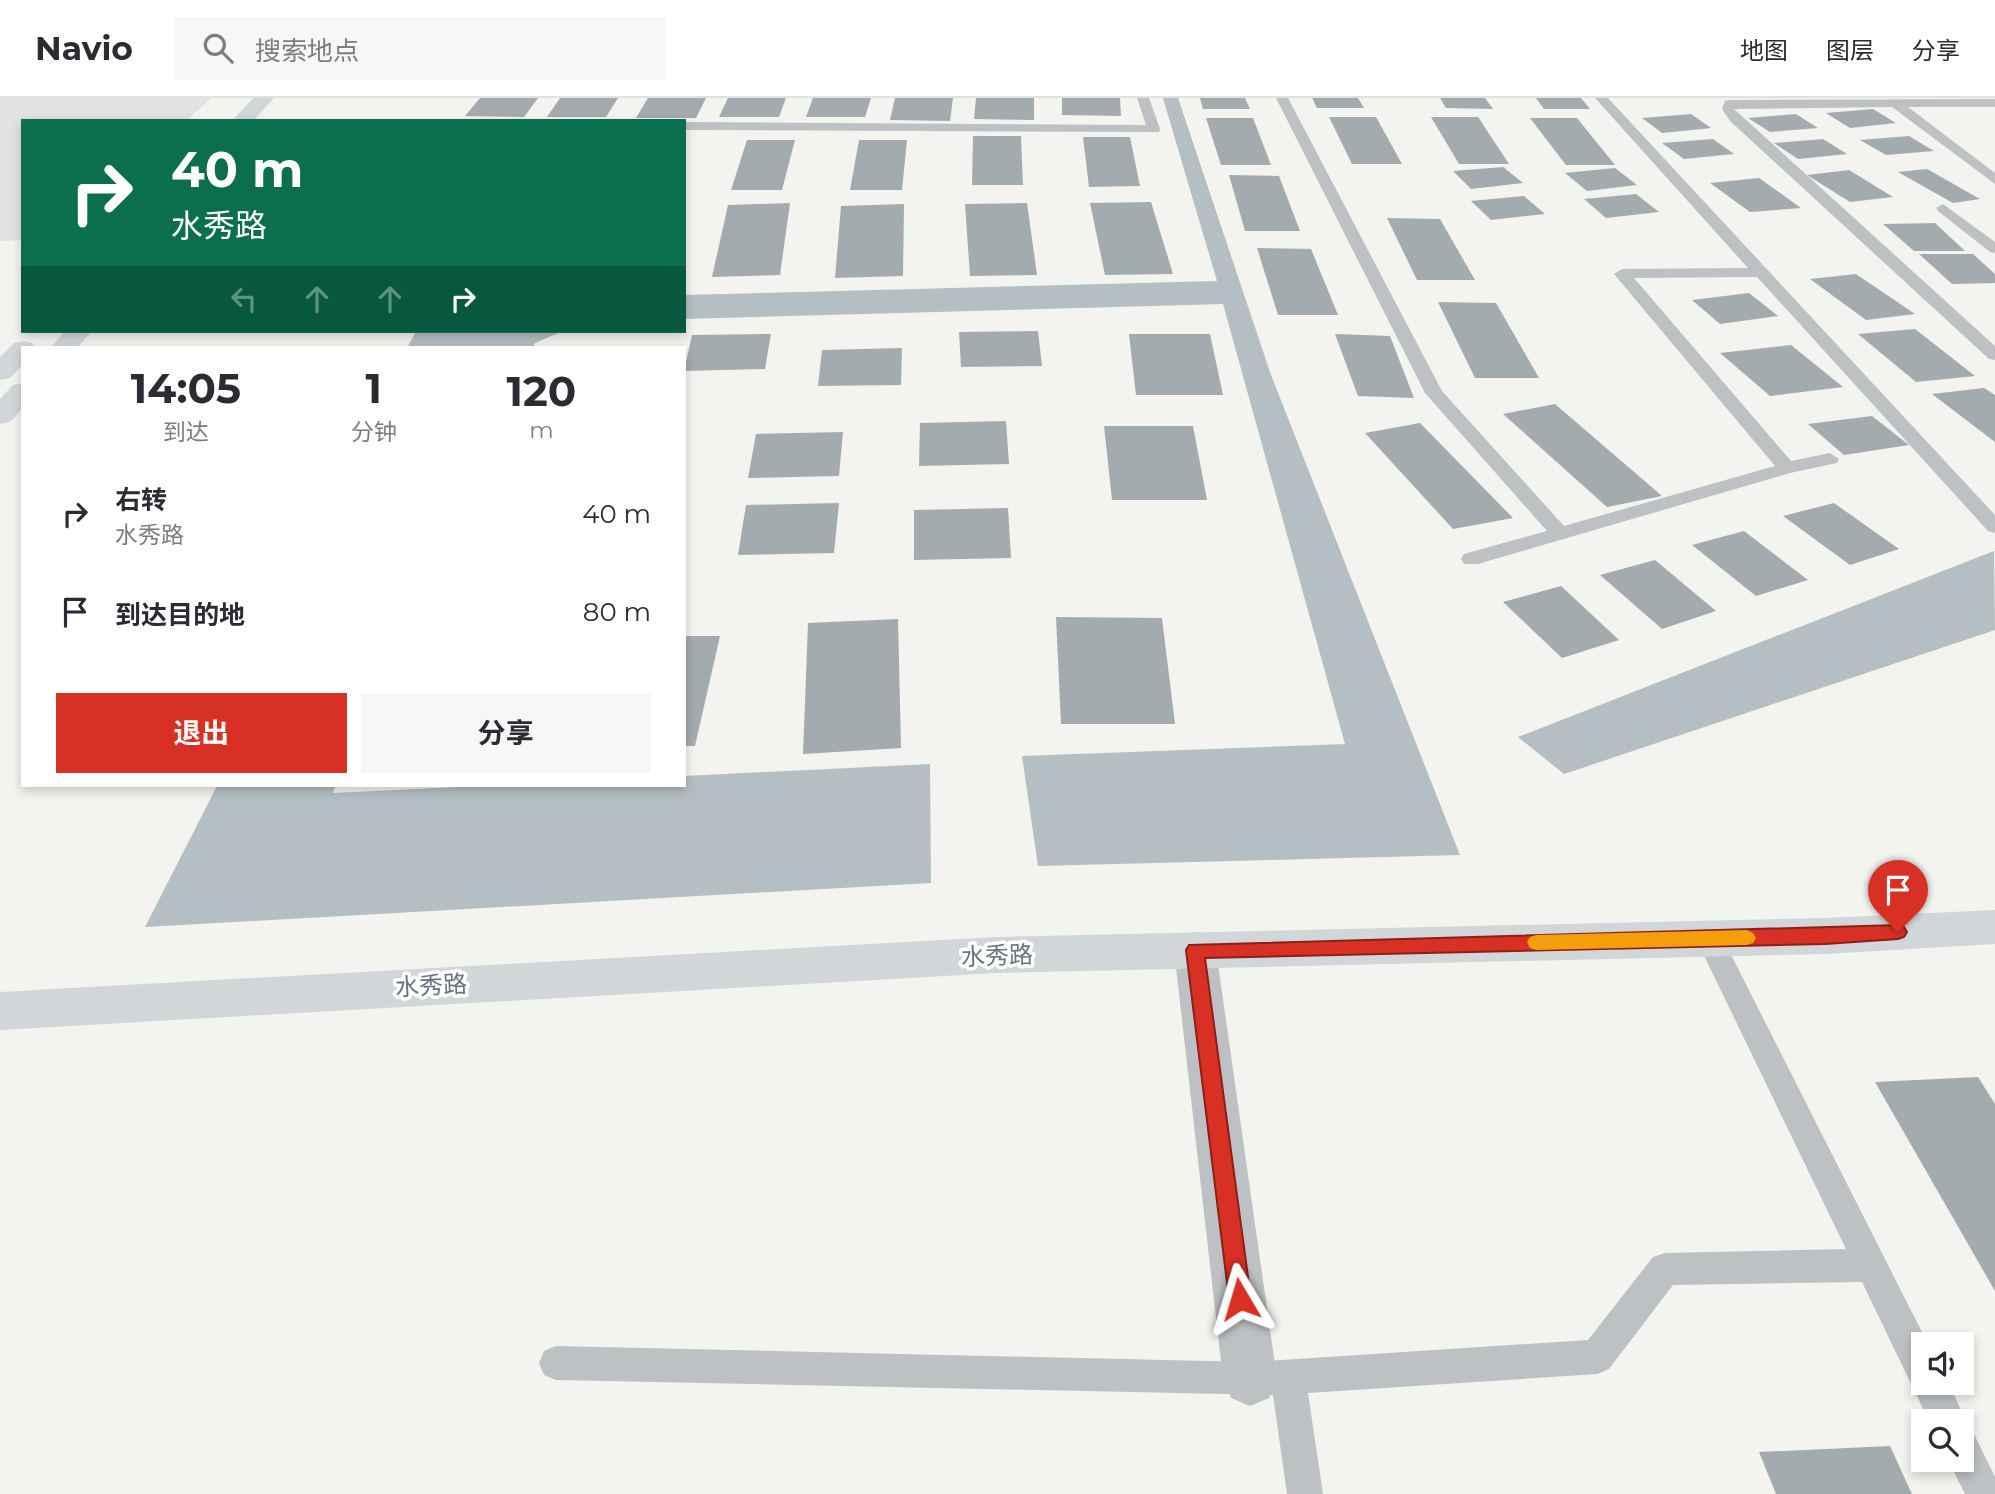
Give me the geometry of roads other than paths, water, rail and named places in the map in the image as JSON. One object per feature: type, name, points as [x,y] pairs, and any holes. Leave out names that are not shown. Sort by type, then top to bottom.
[{"type":"street","points":[[244,119],[264,98]]},
{"type":"street","points":[[25,346],[38,333]]},
{"type":"street","points":[[65,346],[77,333]]},
{"type":"street","points":[[0,372],[21,350]]},
{"type":"street","points":[[0,416],[21,393]]},
{"type":"street","name":"水秀路","points":[[0,1011],[996,955],[1825,936],[1995,927]]},
{"type":"street","points":[[1195,950],[1269,1379]]},
{"type":"lane","points":[[686,126],[1154,129],[1143,98]]},
{"type":"lane","points":[[1282,98],[1434,393],[1560,533]]},
{"type":"lane","points":[[1601,98],[1995,527]]},
{"type":"lane","points":[[1995,103],[1729,104],[1728,109],[1734,118],[1995,355]]},
{"type":"lane","points":[[1896,104],[1995,180]]},
{"type":"lane","points":[[1943,208],[1995,249]]},
{"type":"lane","points":[[1761,272],[1622,274],[1787,468]]},
{"type":"lane","points":[[1471,559],[1787,468],[1830,459]]},
{"type":"lane","points":[[1709,939],[1911,1345]]},
{"type":"lane","points":[[556,1363],[1269,1379],[1597,1357],[1665,1269],[1872,1265]]},
{"type":"lane","points":[[1269,1379],[1305,1494]]},
{"type":"lane","points":[[1973,1472],[1984,1494]]}]
